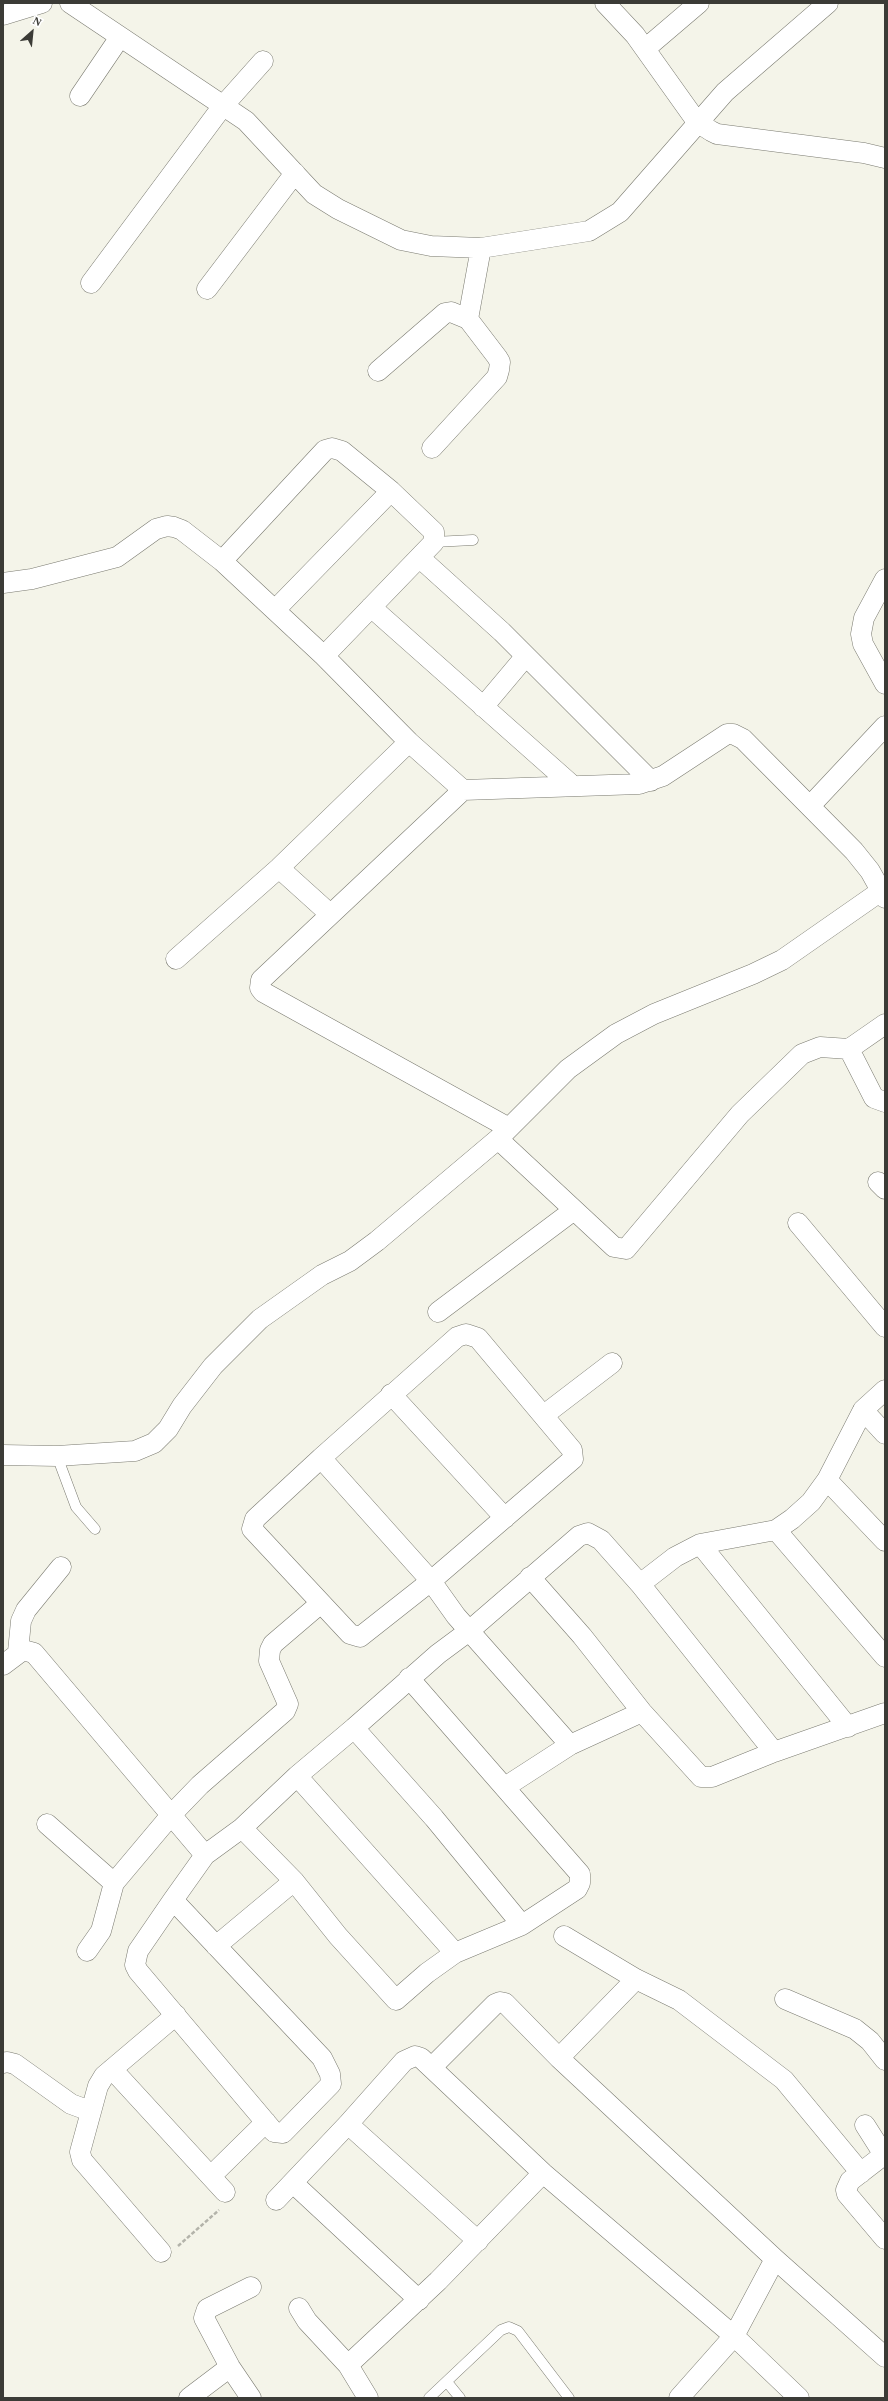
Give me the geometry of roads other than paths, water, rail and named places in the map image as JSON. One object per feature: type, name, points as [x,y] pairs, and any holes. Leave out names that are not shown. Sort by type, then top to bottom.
[{"type":"street","points":[[3,15],[42,3]]},
{"type":"street","points":[[70,3],[222,107],[246,121],[314,194],[326,202],[401,240],[431,246],[481,248],[572,235],[589,231],[600,226],[620,212],[697,122],[725,92],[828,3]]},
{"type":"street","points":[[606,3],[645,49],[697,122],[717,134],[843,150],[885,158]]},
{"type":"street","points":[[645,49],[699,3]]},
{"type":"street","points":[[80,96],[120,37]]},
{"type":"street","points":[[91,283],[222,107],[263,62]]},
{"type":"street","points":[[207,289],[295,173]]},
{"type":"street","points":[[468,319],[481,248]]},
{"type":"street","points":[[378,371],[445,313],[451,312],[468,319],[498,357],[500,362],[497,378],[432,448]]},
{"type":"street","points":[[222,561],[324,450],[332,448],[342,451],[391,491],[434,532],[434,542],[324,656]]},
{"type":"street","points":[[275,610],[391,491]]},
{"type":"street","points":[[3,583],[32,579],[117,557],[156,529],[167,526],[182,530],[222,561],[275,610],[324,656],[409,742],[463,790]]},
{"type":"street","points":[[420,558],[502,632],[525,657],[651,781]]},
{"type":"street","points":[[885,579],[864,618],[861,634],[863,644],[885,684]]},
{"type":"street","points":[[371,608],[573,786]]},
{"type":"street","points":[[483,707],[525,657]]},
{"type":"street","points":[[810,806],[885,726]]},
{"type":"street","points":[[3,1455],[57,1456],[135,1451],[154,1443],[168,1429],[182,1406],[213,1366],[260,1319],[322,1276],[350,1261],[377,1241],[504,1134],[568,1069],[616,1034],[654,1014],[753,974],[782,960],[883,895],[870,871],[854,851],[742,739],[733,734],[727,734],[664,776],[639,784],[463,790],[330,914],[262,980],[260,988],[263,992],[504,1134],[574,1210],[614,1247],[626,1249],[740,1114],[802,1054],[820,1047],[849,1049],[885,1024]]},
{"type":"street","points":[[176,959],[279,868],[409,742]]},
{"type":"street","points":[[279,868],[330,914]]},
{"type":"street","points":[[849,1049],[874,1098],[885,1102]]},
{"type":"street","points":[[438,1312],[574,1210]]},
{"type":"street","points":[[798,1223],[885,1327]]},
{"type":"street","points":[[466,1334],[478,1338],[572,1450],[573,1459],[571,1463],[431,1582],[360,1637],[350,1634],[252,1529],[255,1519],[391,1394],[457,1337],[466,1334]]},
{"type":"street","points":[[544,1415],[612,1363]]},
{"type":"street","points":[[640,1584],[675,1557],[700,1544],[776,1530],[811,1502],[827,1480],[863,1410],[885,1390]]},
{"type":"street","points":[[391,1394],[505,1518]]},
{"type":"street","points":[[863,1410],[885,1434]]},
{"type":"street","points":[[321,1458],[431,1582],[456,1616],[570,1745]]},
{"type":"street","points":[[827,1480],[885,1541]]},
{"type":"street","points":[[776,1530],[885,1657]]},
{"type":"street","points":[[173,1900],[322,2058],[330,2074],[331,2084],[287,2131],[283,2133],[274,2132],[138,1971],[135,1964],[138,1952],[173,1900],[205,1855],[242,1828],[297,1776],[354,1728],[409,1678],[469,1630],[579,1536],[588,1533],[601,1540],[640,1584],[774,1752]]},
{"type":"street","points":[[700,1544],[848,1727]]},
{"type":"street","points":[[18,1652],[21,1621],[26,1610],[61,1567]]},
{"type":"street","points":[[530,1577],[582,1636],[642,1712],[701,1777],[712,1777],[774,1752],[885,1713]]},
{"type":"street","points":[[87,1951],[101,1932],[114,1882],[176,1819],[200,1785],[285,1712],[288,1704],[269,1661],[270,1650],[273,1644],[321,1603]]},
{"type":"street","points":[[3,1665],[18,1652],[28,1650],[34,1653],[205,1855]]},
{"type":"street","points":[[242,1828],[294,1881],[338,1936],[396,2000],[426,1973],[455,1953],[522,1924],[577,1889],[580,1874],[409,1678]]},
{"type":"street","points":[[505,1787],[570,1745],[642,1712]]},
{"type":"street","points":[[354,1728],[434,1818],[522,1924]]},
{"type":"street","points":[[297,1776],[455,1953]]},
{"type":"street","points":[[47,1824],[114,1882]]},
{"type":"street","points":[[216,1946],[294,1881]]},
{"type":"street","points":[[564,1936],[636,1979],[679,2000],[784,2080],[861,2173]]},
{"type":"street","points":[[559,2058],[636,1979]]},
{"type":"street","points":[[785,1998],[855,2029],[870,2041],[885,2060]]},
{"type":"street","points":[[433,2066],[495,2004],[500,2002],[512,2009],[559,2058],[775,2259],[885,2357]]},
{"type":"street","points":[[161,2252],[80,2157],[81,2108],[112,2069],[176,2015]]},
{"type":"street","points":[[276,2200],[348,2124],[404,2061],[416,2056],[433,2066],[543,2173],[734,2336],[799,2398]]},
{"type":"street","points":[[3,2064],[14,2064],[81,2108]]},
{"type":"street","points":[[112,2069],[225,2192]]},
{"type":"street","points":[[211,2176],[266,2122]]},
{"type":"street","points":[[348,2124],[478,2241]]},
{"type":"street","points":[[865,2125],[884,2155],[847,2186],[847,2194],[885,2239]]},
{"type":"street","points":[[348,2365],[419,2300],[543,2173]]},
{"type":"street","points":[[293,2183],[419,2300]]},
{"type":"street","points":[[679,2398],[734,2336],[775,2259]]},
{"type":"street","points":[[251,2287],[207,2309],[204,2314],[230,2367],[251,2398]]},
{"type":"street","points":[[299,2308],[307,2321],[348,2365],[368,2398]]},
{"type":"street","points":[[189,2398],[230,2367]]},
{"type":"lane","points":[[434,542],[473,540]]},
{"type":"lane","points":[[57,1456],[76,1507],[95,1529]]},
{"type":"lane","points":[[429,2398],[502,2330],[509,2327],[518,2331],[570,2398]]},
{"type":"lane","points":[[447,2382],[460,2398]]}]
